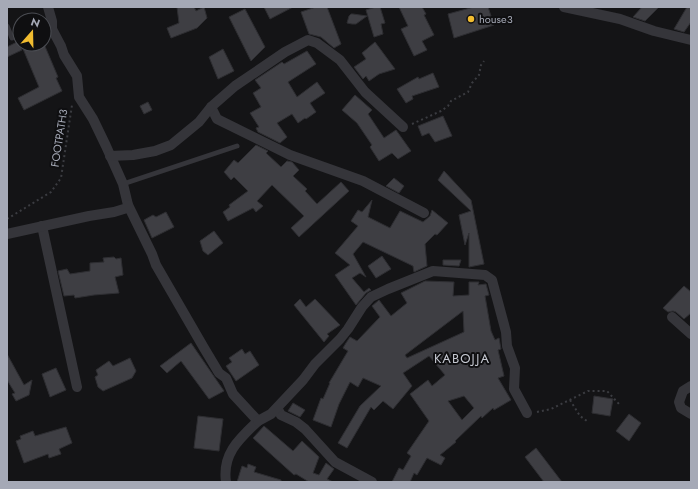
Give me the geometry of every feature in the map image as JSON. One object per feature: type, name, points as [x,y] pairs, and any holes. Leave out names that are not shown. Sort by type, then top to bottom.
[{"type":"street","points":[[48,7],[52,20],[52,29],[62,46],[64,55],[77,76],[79,97],[93,119],[123,184],[128,205],[152,254],[156,266],[219,373],[226,378],[233,394],[258,421]]},
{"type":"street","points":[[564,7],[589,10],[654,31],[691,40]]},
{"type":"street","points":[[110,156],[133,155],[156,151],[171,145],[198,122],[211,107],[235,86],[285,52],[308,40],[318,43],[340,60],[365,92],[403,127]]},
{"type":"street","points":[[211,107],[217,119],[290,155],[363,181],[424,213]]},
{"type":"street","points":[[7,234],[114,212],[127,208],[128,205]]},
{"type":"street","points":[[42,226],[77,387]]},
{"type":"street","points":[[226,482],[224,471],[227,458],[237,443],[258,421],[271,414],[303,380],[315,364],[340,339],[362,307],[371,297],[434,271],[485,275],[492,280],[506,332],[507,346],[515,368],[514,389],[528,413]]},
{"type":"street","points":[[672,318],[691,334]]},
{"type":"street","points":[[691,386],[683,391],[679,402],[681,408],[691,414]]},
{"type":"street","points":[[276,408],[281,415],[296,422],[305,429],[336,462],[372,482]]},
{"type":"lane","points":[[7,26],[12,38]]},
{"type":"lane","points":[[123,184],[238,146]]},
{"type":"path","points":[[403,127],[441,111],[448,106],[451,101],[468,92],[472,83],[479,76],[481,66],[484,61]]},
{"type":"path","name":"FOOTPATH3","points":[[7,219],[51,192],[61,178],[72,100]]},
{"type":"path","points":[[528,413],[551,409],[588,391],[607,390],[619,404]]},
{"type":"path","points":[[570,400],[580,416],[587,420]]},
{"type":"building","points":[[177,7],[194,7],[196,11],[204,7],[207,18],[197,28],[171,38],[167,28],[179,23]]},
{"type":"building","points":[[264,7],[293,7],[270,19]]},
{"type":"building","points":[[316,7],[327,7],[341,44],[334,48],[321,37],[309,34],[301,12]]},
{"type":"building","points":[[380,7],[385,23],[381,24],[383,34],[374,37],[366,10]]},
{"type":"building","points":[[399,7],[422,7],[426,14],[424,15],[434,35],[422,41],[427,50],[414,56],[401,29],[408,26]]},
{"type":"building","name":"house3","points":[[474,7],[488,7],[494,25],[454,38],[448,14]]},
{"type":"building","points":[[642,7],[659,7],[645,21],[633,17]]},
{"type":"building","points":[[687,7],[691,7],[691,22],[684,32],[674,29]]},
{"type":"building","points":[[245,9],[265,47],[251,61],[229,17]]},
{"type":"building","points":[[351,14],[367,16],[356,24],[347,23]]},
{"type":"building","points":[[375,42],[395,69],[379,74],[369,81],[366,76],[363,79],[354,67],[366,59],[362,53]]},
{"type":"building","points":[[12,44],[12,52],[18,52],[7,57],[7,47]]},
{"type":"building","points":[[223,49],[234,71],[218,79],[209,57]]},
{"type":"building","points":[[307,51],[316,64],[288,82],[297,97],[317,82],[325,93],[310,103],[316,112],[306,119],[305,118],[298,123],[292,114],[277,123],[287,137],[280,143],[258,132],[256,128],[259,127],[250,113],[261,107],[253,93],[261,88],[255,80],[282,62],[284,64]]},
{"type":"building","points":[[24,52],[47,52],[62,91],[24,110],[18,98],[39,87]]},
{"type":"building","points":[[433,73],[439,87],[412,96],[413,99],[406,103],[397,89],[418,77],[419,79]]},
{"type":"building","points":[[355,95],[372,110],[368,114],[384,138],[396,130],[411,151],[398,159],[392,153],[379,161],[370,147],[372,145],[357,123],[342,110]]},
{"type":"building","points":[[148,102],[152,110],[144,114],[140,106]]},
{"type":"building","points":[[443,116],[452,136],[435,142],[429,133],[422,136],[418,126]]},
{"type":"building","points":[[256,145],[268,151],[266,153],[281,167],[287,161],[292,162],[299,170],[293,176],[307,189],[305,191],[317,204],[341,182],[349,191],[299,237],[291,228],[304,216],[272,185],[257,201],[263,206],[256,212],[253,208],[228,221],[223,212],[230,207],[229,205],[248,191],[234,177],[231,180],[224,172],[234,160],[238,163]]},
{"type":"building","points":[[444,171],[471,200],[484,264],[469,267],[469,233],[465,245],[459,215],[471,211],[438,180]]},
{"type":"building","points":[[394,178],[404,186],[399,193],[386,186]]},
{"type":"building","points":[[372,200],[368,217],[390,228],[400,211],[423,222],[430,216],[432,210],[448,223],[437,235],[435,234],[425,244],[427,266],[414,272],[413,266],[363,242],[353,254],[366,277],[360,273],[352,278],[364,292],[369,288],[371,290],[366,293],[356,305],[335,275],[350,265],[335,253],[358,226],[351,221],[358,210],[362,212]]},
{"type":"building","points":[[166,212],[174,227],[152,238],[144,220],[153,215],[156,217]]},
{"type":"building","points":[[214,231],[223,243],[208,255],[203,251],[200,241]]},
{"type":"building","points":[[382,256],[391,269],[376,278],[368,266]]},
{"type":"building","points":[[114,257],[116,259],[121,258],[123,275],[115,277],[119,293],[75,298],[74,295],[64,296],[58,271],[67,269],[70,274],[90,271],[90,263],[104,262],[103,258]]},
{"type":"building","points":[[443,260],[461,260],[459,266],[443,265]]},
{"type":"building","points":[[425,281],[454,282],[453,296],[469,295],[469,282],[479,282],[478,285],[486,284],[489,295],[485,296],[491,331],[495,340],[499,338],[501,349],[498,350],[504,376],[498,378],[511,400],[494,410],[493,408],[482,418],[481,416],[455,441],[456,442],[440,455],[445,458],[441,465],[427,458],[417,475],[414,473],[410,482],[392,482],[399,468],[403,470],[411,456],[407,453],[429,421],[410,394],[428,380],[432,386],[445,375],[429,356],[403,373],[412,386],[393,409],[383,401],[374,410],[371,407],[347,448],[338,443],[360,406],[381,386],[363,378],[358,387],[350,382],[339,404],[331,427],[313,420],[321,398],[323,399],[329,383],[348,351],[343,348],[350,337],[357,341],[380,317],[372,306],[379,300],[391,316],[407,303],[401,293]],"holes":[[[463,311],[464,332],[407,358],[405,355]],[[464,396],[474,408],[462,420],[448,401]]]},
{"type":"building","points":[[684,286],[691,292],[691,313],[684,319],[676,312],[668,312],[663,308]]},
{"type":"building","points":[[300,299],[306,307],[315,299],[340,325],[327,334],[329,336],[324,342],[294,305]]},
{"type":"building","points":[[191,343],[224,391],[209,399],[181,361],[167,373],[160,366]]},
{"type":"building","points":[[242,349],[245,354],[250,351],[259,365],[236,381],[226,366],[232,362],[229,358]]},
{"type":"building","points":[[7,354],[24,385],[32,380],[29,395],[16,401],[12,394],[15,393],[7,380]]},
{"type":"building","points":[[130,358],[136,371],[132,378],[103,391],[98,387],[95,377],[98,375],[96,370],[109,361],[113,366]]},
{"type":"building","points":[[56,368],[66,390],[50,397],[42,374]]},
{"type":"building","points":[[594,396],[613,399],[610,416],[592,413]]},
{"type":"building","points":[[293,403],[305,410],[300,417],[288,411]]},
{"type":"building","points":[[629,414],[641,423],[629,441],[616,431]]},
{"type":"building","points":[[198,416],[223,419],[219,451],[194,448]]},
{"type":"building","points":[[264,426],[293,451],[302,441],[319,457],[313,473],[319,475],[326,463],[334,469],[327,479],[333,482],[309,482],[296,474],[294,475],[253,438]]},
{"type":"building","points":[[66,427],[72,443],[59,449],[61,454],[49,458],[48,454],[24,463],[16,441],[21,439],[20,436],[33,431],[35,436]]},
{"type":"building","points":[[536,448],[562,482],[544,482],[525,457]]},
{"type":"building","points":[[248,464],[256,467],[254,472],[281,480],[281,482],[237,482],[242,466],[247,468]]},
{"type":"place","name":"house3","points":[[471,19]]},
{"type":"district","name":"KABOJJA","points":[[462,358]]}]
